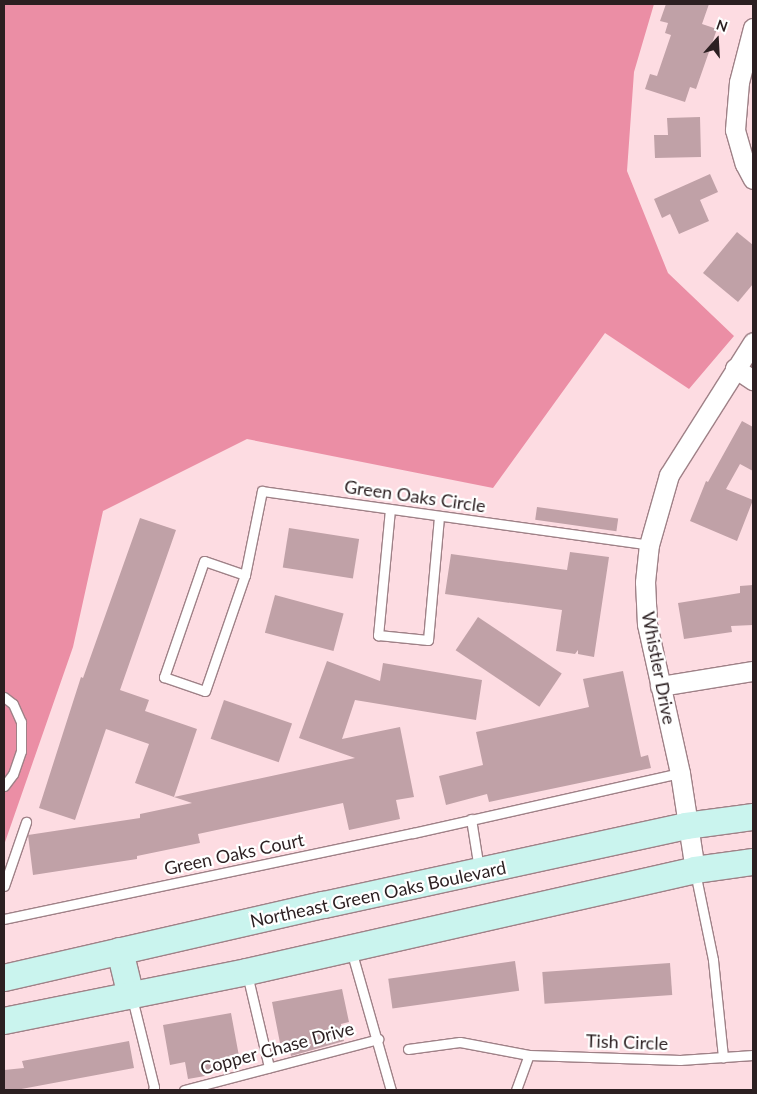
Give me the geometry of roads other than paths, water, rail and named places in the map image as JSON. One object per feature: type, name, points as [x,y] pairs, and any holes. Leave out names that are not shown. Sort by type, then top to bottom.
[{"type":"main road","name":"Northeast Green Oaks Boulevard","points":[[4,978],[686,826],[753,817]]},
{"type":"main road","points":[[4,1022],[247,972],[350,947],[695,870],[753,862]]},
{"type":"main road","points":[[120,952],[131,996]]},
{"type":"street","points":[[753,28],[739,82],[736,130],[745,164],[753,178]]},
{"type":"street","name":"Whistler Drive","points":[[695,870],[686,826],[680,773],[647,624],[645,582],[649,545],[669,475],[753,342]]},
{"type":"street","points":[[735,368],[753,380]]},
{"type":"street","points":[[660,686],[753,671]]},
{"type":"lane","name":"Green Oaks Circle","points":[[245,575],[262,491],[649,545]]},
{"type":"lane","points":[[390,509],[378,635],[428,640],[440,516]]},
{"type":"lane","points":[[204,561],[245,575],[205,691],[164,677],[204,561]]},
{"type":"lane","points":[[4,697],[13,704],[21,722],[22,751],[13,774],[4,786]]},
{"type":"lane","name":"Green Oaks Court","points":[[4,919],[413,834],[470,819],[680,773]]},
{"type":"lane","points":[[470,819],[479,872]]},
{"type":"lane","points":[[4,886],[26,822]]},
{"type":"lane","points":[[695,870],[713,960],[723,1057]]},
{"type":"lane","points":[[350,947],[378,1039],[391,1090]]},
{"type":"lane","points":[[247,972],[269,1067]]},
{"type":"lane","points":[[131,996],[154,1087],[153,1090]]},
{"type":"lane","name":"Copper Chase Drive","points":[[184,1090],[378,1039]]},
{"type":"lane","name":"Tish Circle","points":[[408,1049],[460,1042],[530,1055],[680,1060],[753,1055]]},
{"type":"lane","points":[[516,1090],[530,1055]]}]
